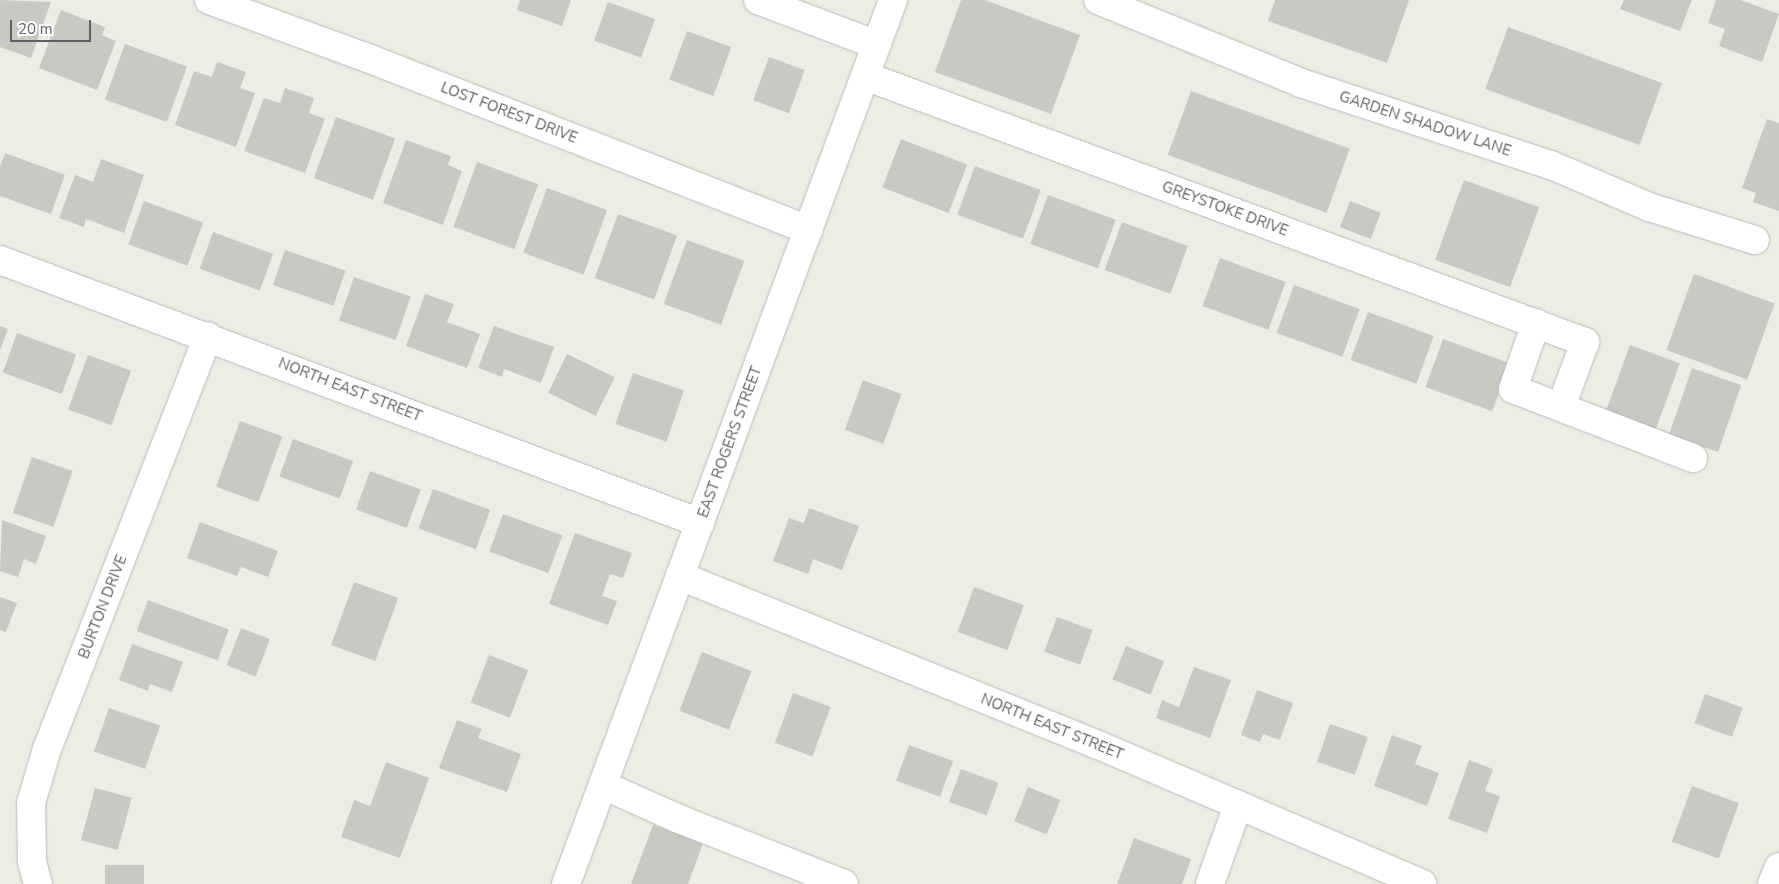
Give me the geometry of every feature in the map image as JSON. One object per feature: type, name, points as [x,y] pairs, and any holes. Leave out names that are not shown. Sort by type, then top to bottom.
[{"type":"street","name":"LOST FOREST DRIVE","points":[[209,0],[365,57],[808,230]]},
{"type":"street","points":[[758,0],[877,45]]},
{"type":"street","name":"EAST ROGERS STREET","points":[[566,884],[893,0]]},
{"type":"street","name":"GARDEN SHADOW LANE","points":[[1098,0],[1301,83],[1551,165],[1649,207],[1754,240]]},
{"type":"street","name":"GREYSTOKE DRIVE","points":[[865,76],[1585,342],[1562,407]]},
{"type":"street","name":"NORTH EAST STREET","points":[[0,260],[208,336],[700,523]]},
{"type":"street","points":[[1536,324],[1513,389],[1693,458]]},
{"type":"street","name":"BURTON DRIVE","points":[[38,884],[32,861],[31,803],[47,749],[208,336]]},
{"type":"street","name":"NORTH EAST STREET","points":[[680,576],[1096,744],[1422,884]]},
{"type":"street","points":[[603,785],[678,819],[844,884]]},
{"type":"street","points":[[1210,884],[1238,805]]},
{"type":"street","points":[[1772,884],[1779,867]]},
{"type":"building","points":[[0,0],[51,2],[31,58],[0,47]]},
{"type":"building","points":[[520,0],[571,0],[562,26],[517,10]]},
{"type":"building","points":[[961,0],[985,0],[1080,35],[1051,114],[935,72]]},
{"type":"building","points":[[1275,0],[1409,0],[1387,63],[1268,21]]},
{"type":"building","points":[[1624,0],[1692,0],[1680,31],[1620,9]]},
{"type":"building","points":[[1716,0],[1741,0],[1779,14],[1762,62],[1719,46],[1725,29],[1708,23]]},
{"type":"building","points":[[608,2],[655,19],[641,58],[594,41]]},
{"type":"building","points":[[61,10],[105,27],[102,35],[116,41],[97,90],[39,68]]},
{"type":"building","points":[[1508,27],[1662,83],[1640,145],[1485,89]]},
{"type":"building","points":[[687,31],[731,47],[713,96],[669,80]]},
{"type":"building","points":[[125,44],[187,67],[167,122],[105,99]]},
{"type":"building","points":[[769,57],[805,70],[789,113],[753,100]]},
{"type":"building","points":[[217,62],[246,72],[240,88],[255,93],[236,147],[175,125],[194,71],[212,77]]},
{"type":"building","points":[[285,88],[314,98],[309,113],[325,119],[305,173],[244,151],[264,98],[280,103]]},
{"type":"building","points":[[1191,91],[1350,149],[1327,213],[1168,155]]},
{"type":"building","points":[[336,117],[395,139],[373,200],[314,178]]},
{"type":"building","points":[[1767,119],[1779,123],[1779,211],[1753,202],[1756,193],[1742,188]]},
{"type":"building","points":[[901,139],[967,164],[949,213],[882,188]]},
{"type":"building","points":[[406,140],[451,156],[448,165],[462,171],[443,225],[383,203]]},
{"type":"building","points":[[5,153],[65,175],[51,214],[0,196],[0,166]]},
{"type":"building","points":[[101,159],[144,175],[124,233],[86,219],[84,227],[59,218],[75,175],[93,182]]},
{"type":"building","points":[[477,162],[538,184],[514,249],[453,227]]},
{"type":"building","points":[[975,166],[1041,190],[1023,239],[957,215]]},
{"type":"building","points":[[1464,180],[1539,207],[1510,287],[1435,260]]},
{"type":"building","points":[[547,188],[607,210],[584,275],[523,253]]},
{"type":"building","points":[[1048,195],[1116,220],[1098,268],[1030,244]]},
{"type":"building","points":[[144,201],[203,223],[187,266],[128,244]]},
{"type":"building","points":[[1350,201],[1381,213],[1371,239],[1340,227]]},
{"type":"building","points":[[618,214],[677,236],[654,299],[595,278]]},
{"type":"building","points":[[1122,222],[1188,246],[1170,294],[1105,270]]},
{"type":"building","points":[[213,232],[273,254],[260,291],[200,269]]},
{"type":"building","points":[[687,240],[744,261],[721,325],[664,304]]},
{"type":"building","points":[[285,250],[346,271],[333,306],[273,285]]},
{"type":"building","points":[[1220,258],[1286,282],[1268,330],[1203,306]]},
{"type":"building","points":[[1694,274],[1775,303],[1747,380],[1666,350]]},
{"type":"building","points":[[354,277],[411,297],[396,340],[339,320]]},
{"type":"building","points":[[1294,285],[1360,309],[1342,357],[1277,333]]},
{"type":"building","points":[[425,294],[454,304],[447,322],[480,334],[467,368],[406,346]]},
{"type":"building","points":[[1368,312],[1434,336],[1416,384],[1351,360]]},
{"type":"building","points":[[0,326],[8,329],[0,350]]},
{"type":"building","points":[[494,326],[554,347],[541,383],[504,369],[502,377],[478,368]]},
{"type":"building","points":[[17,333],[76,355],[62,394],[3,372]]},
{"type":"building","points":[[1443,339],[1510,363],[1492,411],[1426,387]]},
{"type":"building","points":[[1630,345],[1680,363],[1655,431],[1605,413]]},
{"type":"building","points":[[567,354],[615,377],[596,416],[548,393]]},
{"type":"building","points":[[88,355],[131,371],[111,425],[68,410]]},
{"type":"building","points":[[1692,368],[1741,385],[1718,452],[1669,435]]},
{"type":"building","points":[[633,373],[684,391],[666,442],[615,424]]},
{"type":"building","points":[[863,380],[902,394],[883,444],[845,430]]},
{"type":"building","points":[[240,421],[282,436],[258,502],[216,487]]},
{"type":"building","points":[[293,439],[353,461],[339,498],[279,477]]},
{"type":"building","points":[[32,457],[73,471],[53,527],[13,513]]},
{"type":"building","points":[[370,471],[421,489],[407,528],[356,510]]},
{"type":"building","points":[[433,489],[490,510],[476,549],[419,528]]},
{"type":"building","points":[[809,508],[859,526],[842,570],[813,559],[808,574],[773,561],[789,518],[804,523]]},
{"type":"building","points":[[503,514],[562,536],[549,573],[489,552]]},
{"type":"building","points":[[2,520],[46,536],[36,564],[24,559],[18,577],[0,571]]},
{"type":"building","points":[[200,522],[278,551],[268,577],[241,567],[237,576],[187,558]]},
{"type":"building","points":[[575,533],[632,553],[623,578],[610,574],[602,596],[617,601],[608,625],[549,604]]},
{"type":"building","points":[[354,582],[398,598],[375,661],[331,645]]},
{"type":"building","points":[[974,587],[1024,605],[1007,650],[958,632]]},
{"type":"building","points":[[0,597],[17,603],[6,632],[0,630]]},
{"type":"building","points":[[148,600],[229,629],[218,660],[137,631]]},
{"type":"building","points":[[1057,617],[1093,630],[1080,665],[1044,652]]},
{"type":"building","points":[[241,628],[270,639],[256,676],[227,665]]},
{"type":"building","points":[[132,644],[183,662],[172,692],[150,684],[148,691],[119,680]]},
{"type":"building","points":[[1126,646],[1164,661],[1151,695],[1113,679]]},
{"type":"building","points":[[702,652],[751,671],[729,730],[679,711]]},
{"type":"building","points":[[489,655],[528,670],[510,718],[471,703]]},
{"type":"building","points":[[1194,667],[1231,680],[1210,738],[1156,718],[1162,700],[1179,707]]},
{"type":"building","points":[[1257,690],[1293,703],[1280,740],[1263,734],[1260,742],[1241,735]]},
{"type":"building","points":[[793,693],[831,707],[812,756],[775,743]]},
{"type":"building","points":[[1705,694],[1743,708],[1732,737],[1694,723]]},
{"type":"building","points":[[109,708],[160,726],[145,769],[94,751]]},
{"type":"building","points":[[457,720],[482,729],[478,738],[521,754],[507,792],[439,768]]},
{"type":"building","points":[[1330,724],[1368,737],[1355,775],[1317,762]]},
{"type":"building","points":[[1392,735],[1422,746],[1415,764],[1439,773],[1427,806],[1374,786]]},
{"type":"building","points":[[909,745],[953,761],[940,797],[896,781]]},
{"type":"building","points":[[1469,760],[1493,769],[1485,791],[1500,796],[1487,833],[1448,819]]},
{"type":"building","points":[[386,762],[429,778],[400,858],[341,837],[354,800],[370,806]]},
{"type":"building","points":[[961,769],[999,783],[987,816],[949,802]]},
{"type":"building","points":[[1692,786],[1739,803],[1719,859],[1672,841]]},
{"type":"building","points":[[1028,787],[1060,800],[1047,834],[1014,821]]},
{"type":"building","points":[[95,788],[132,798],[118,850],[81,840]]},
{"type":"building","points":[[653,825],[703,843],[688,884],[631,884]]},
{"type":"building","points":[[1134,838],[1191,859],[1182,884],[1117,884]]},
{"type":"building","points":[[105,865],[144,865],[144,884],[105,884]]}]
